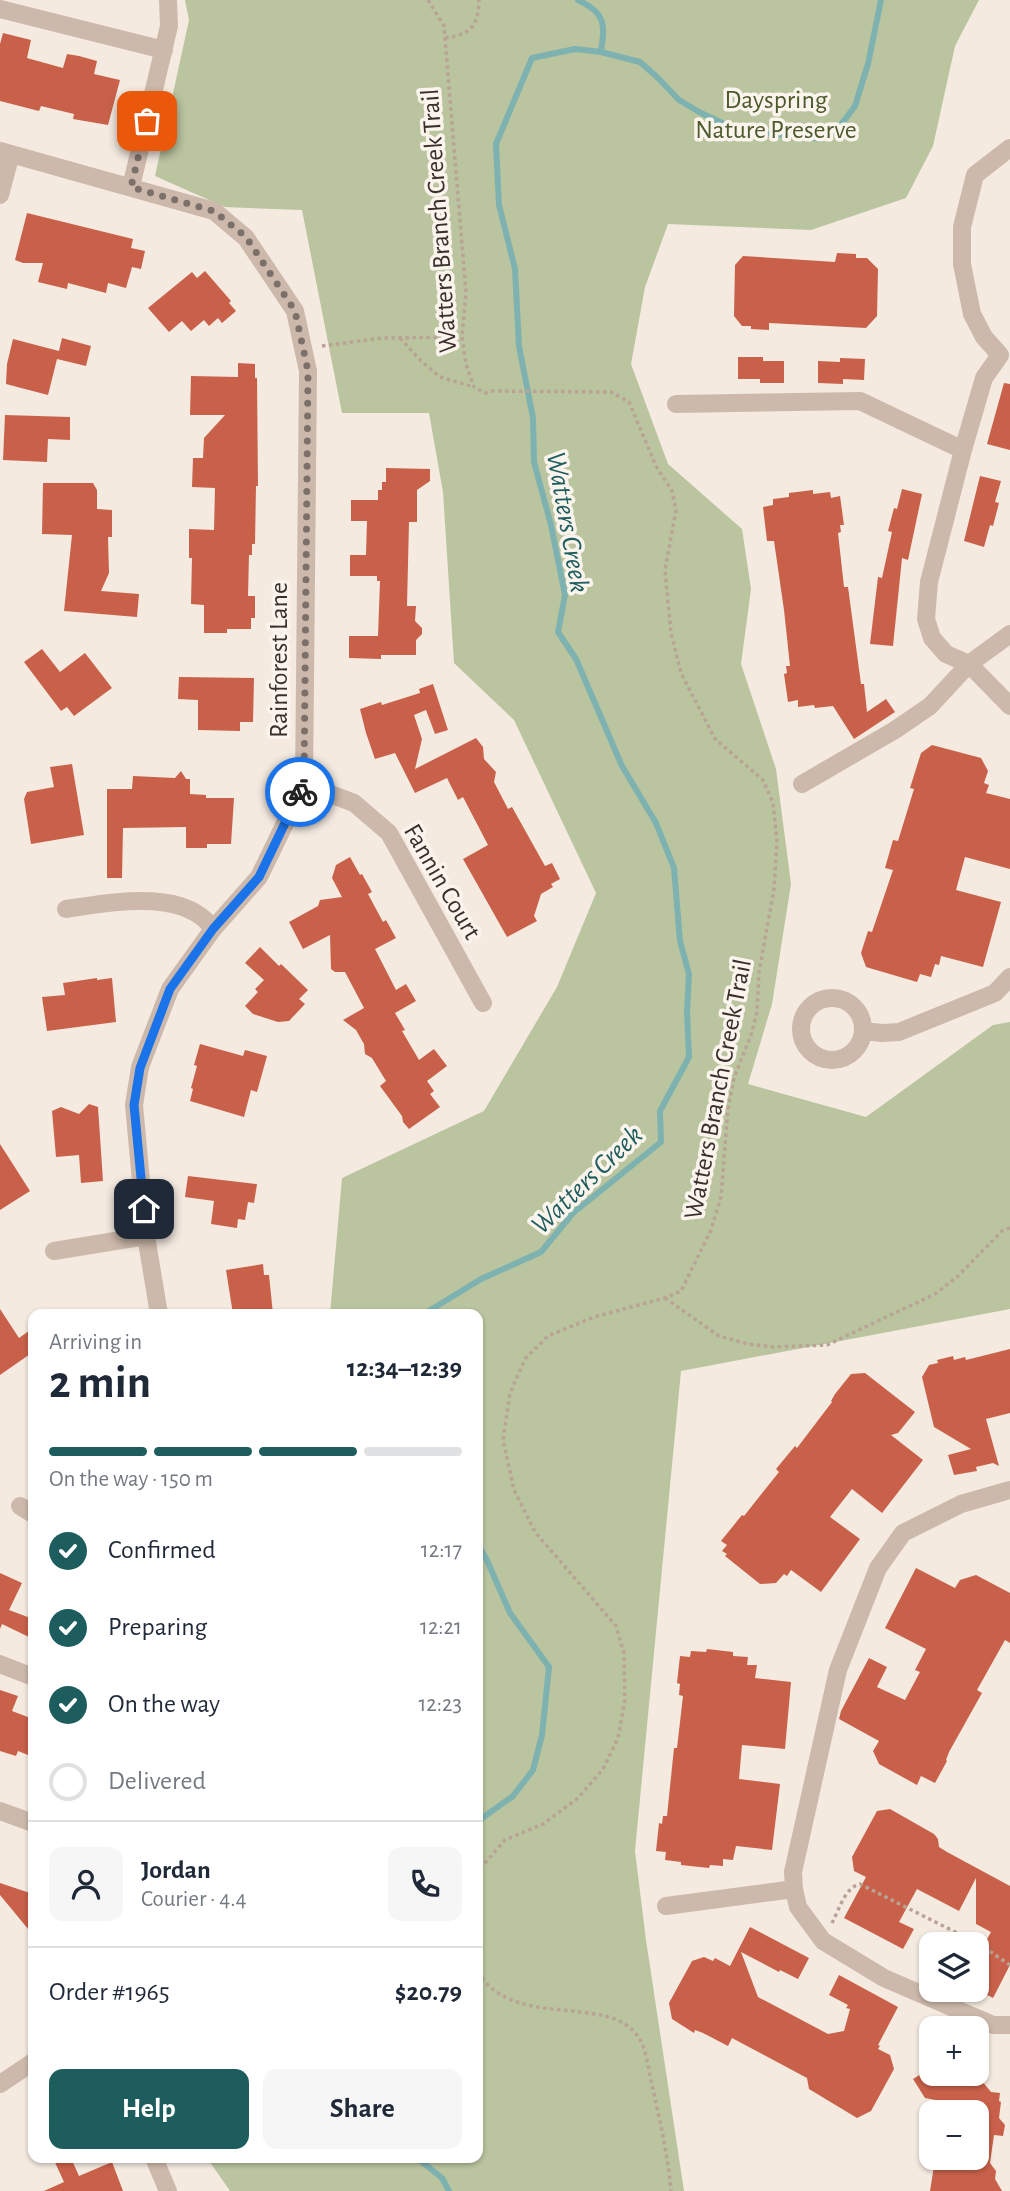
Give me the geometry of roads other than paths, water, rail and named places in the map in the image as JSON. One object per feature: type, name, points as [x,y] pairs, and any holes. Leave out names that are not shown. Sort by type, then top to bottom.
[{"type":"street","points":[[131,187],[170,26],[168,0]]},
{"type":"street","points":[[0,9],[164,50]]},
{"type":"street","points":[[1010,148],[975,175],[962,227],[962,264],[972,314],[984,337],[1005,352],[984,378],[929,582],[926,619],[932,638],[946,654],[969,664],[1010,706]]},
{"type":"street","points":[[0,195],[5,152]]},
{"type":"street","name":"Rainforest Lane","points":[[5,152],[214,211],[246,237],[295,311],[308,371],[304,784],[259,877],[213,929],[170,989],[140,1068],[134,1105],[146,1236],[158,1309]]},
{"type":"street","points":[[676,404],[860,401],[963,450]]},
{"type":"street","points":[[802,784],[895,730],[930,706],[969,664],[1010,634]]},
{"type":"street","name":"Fannin Court","points":[[304,784],[354,803],[389,833],[483,1003]]},
{"type":"street","points":[[66,909],[124,901],[169,903],[205,917],[213,929]]},
{"type":"street","points":[[863,1031],[900,1032],[995,993],[1010,977]]},
{"type":"street","points":[[54,1251],[146,1236]]},
{"type":"street","points":[[1010,1490],[961,1504],[903,1533],[878,1568],[838,1670],[793,1872],[799,1907],[824,1941],[884,1978],[993,2025],[1010,2025]]},
{"type":"street","points":[[0,1664],[28,1675]]},
{"type":"street","points":[[0,1811],[28,1822]]},
{"type":"street","points":[[666,1906],[794,1889]]},
{"type":"street","points":[[0,2084],[28,2065]]},
{"type":"street","points":[[156,2163],[168,2191]]},
{"type":"waterway","points":[[578,0],[594,10],[602,20],[601,52]]},
{"type":"waterway","name":"Watters Creek","points":[[432,1309],[481,1279],[541,1252],[573,1213],[661,1142],[660,1111],[689,1057],[689,974],[680,941],[674,868],[656,823],[622,766],[576,659],[558,632],[565,595],[551,525],[534,462],[533,418],[519,346],[515,269],[499,205],[496,144],[532,58],[575,49],[601,52],[640,62],[679,100],[739,130],[821,139],[837,130],[855,106],[868,64],[881,0]]},
{"type":"waterway","name":"Watters Creek","points":[[483,1553],[510,1613],[549,1667],[542,1735],[533,1770],[513,1796],[483,1817]]},
{"type":"waterway","name":"Watters Creek","points":[[423,2163],[442,2178],[449,2191]]},
{"type":"park label","name":"Dayspring Nature Preserve","points":[[776,114]]}]
